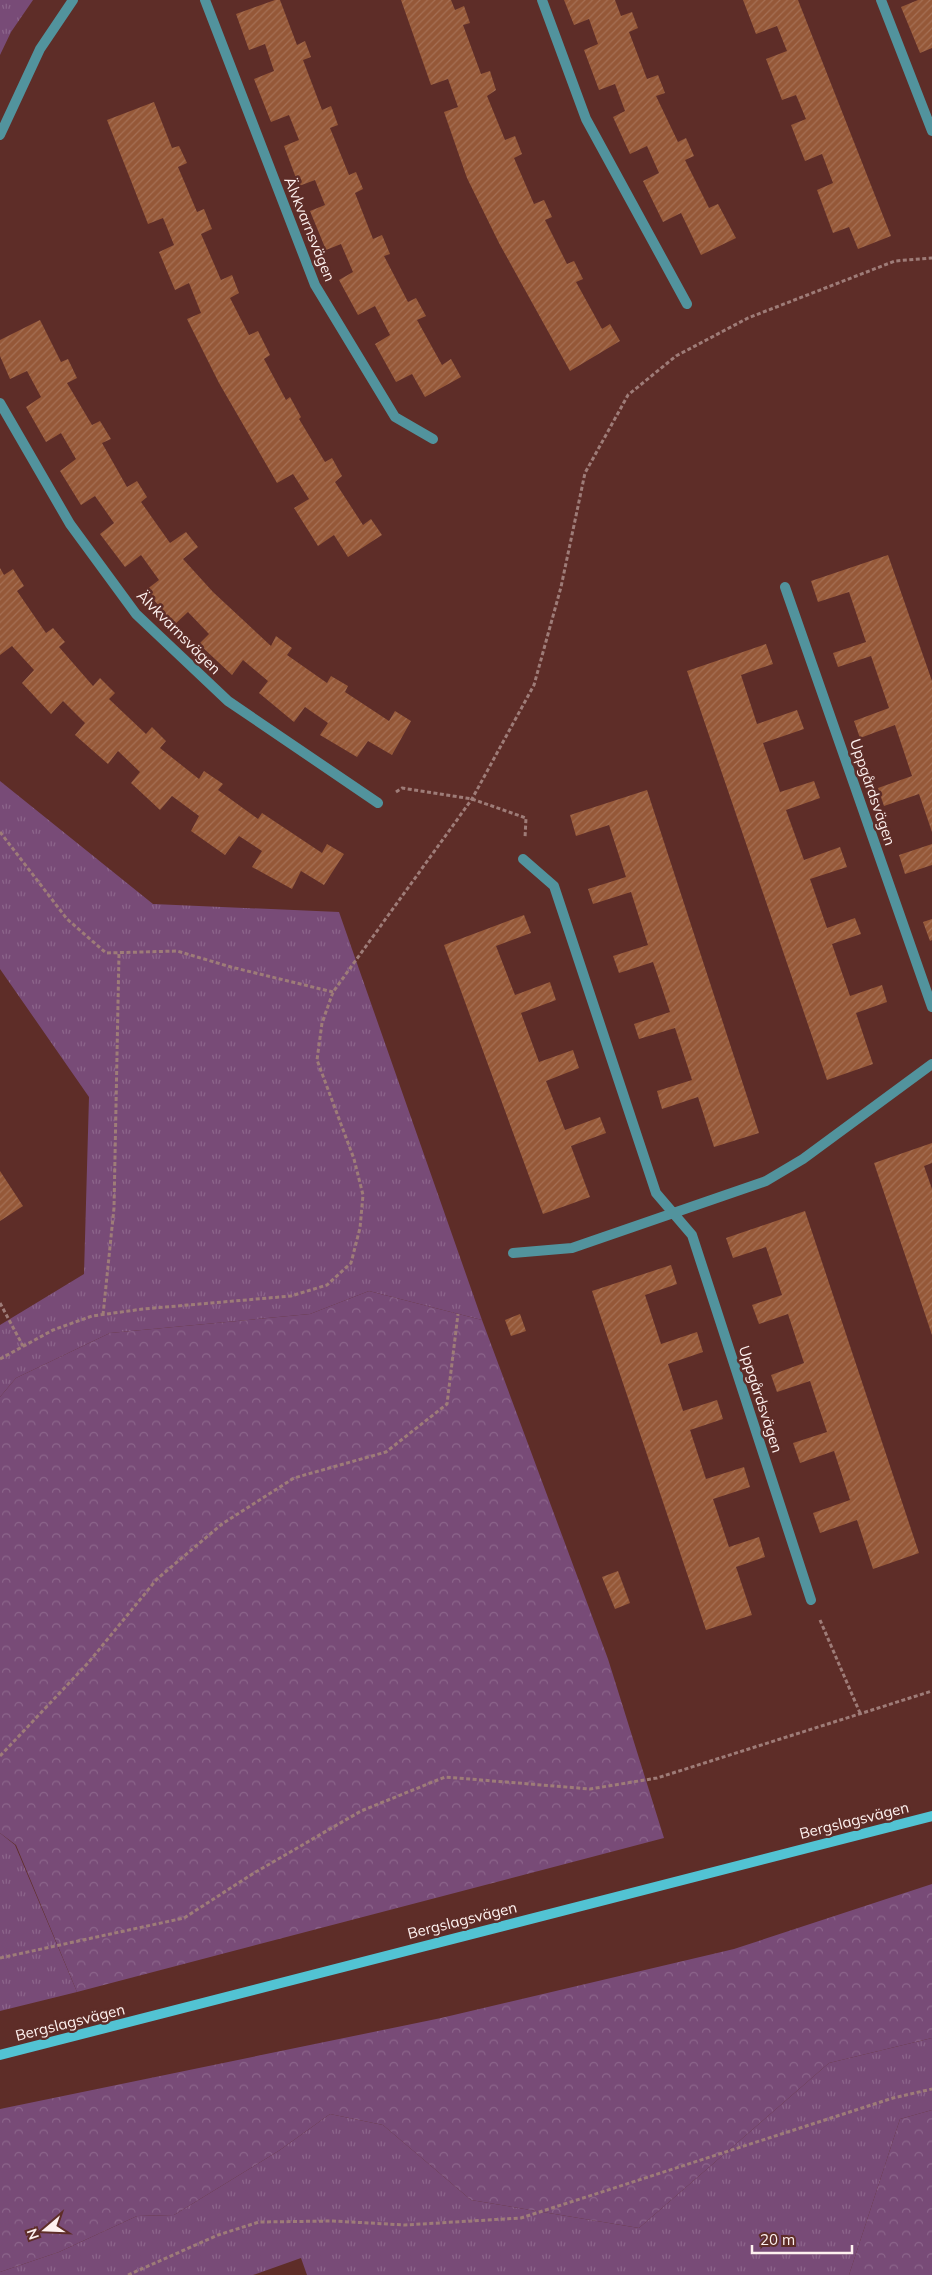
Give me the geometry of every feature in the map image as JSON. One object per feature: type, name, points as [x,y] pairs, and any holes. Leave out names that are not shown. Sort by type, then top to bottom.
[{"type":"main road","name":"Bergslagsvägen","points":[[0,2055],[932,1816]]},
{"type":"street","points":[[0,135],[40,49],[73,0]]},
{"type":"street","name":"Älvkvarnsvägen","points":[[205,0],[315,285],[395,417],[433,439]]},
{"type":"street","points":[[542,0],[586,119],[688,304]]},
{"type":"street","points":[[881,0],[932,131]]},
{"type":"street","name":"Älvkvarnsvägen","points":[[0,403],[70,524],[136,614],[228,701],[378,803]]},
{"type":"street","name":"Uppgårdsvägen","points":[[785,587],[932,1007]]},
{"type":"street","name":"Uppgårdsvägen","points":[[523,860],[554,886],[656,1193],[692,1235],[811,1600]]},
{"type":"street","points":[[513,1253],[572,1248],[774,1176],[803,1159],[932,1064]]},
{"type":"path","points":[[0,1359],[53,1330],[102,1315],[291,1296],[328,1285],[351,1263],[360,1228],[363,1195],[354,1159],[317,1060],[322,1023],[333,992],[472,799],[534,685],[561,587],[585,473],[628,395],[676,356],[748,318],[895,261],[932,258]]},
{"type":"path","points":[[378,803],[402,788],[472,799],[526,818],[523,860]]},
{"type":"path","points":[[0,832],[67,918],[106,953],[177,951],[230,967],[333,992]]},
{"type":"path","points":[[102,1315],[114,1208],[119,953]]},
{"type":"path","points":[[0,1304],[23,1346]]},
{"type":"path","points":[[0,1756],[88,1663],[158,1579],[222,1524],[294,1478],[386,1452],[447,1404],[458,1314]]},
{"type":"path","points":[[811,1600],[860,1713]]},
{"type":"path","points":[[0,1958],[184,1918],[254,1873],[361,1811],[445,1777],[590,1788],[657,1778],[932,1691]]},
{"type":"path","points":[[128,2275],[218,2235],[259,2222],[333,2221],[405,2225],[521,2218],[893,2098],[932,2089]]},
{"type":"green space","points":[[0,0],[33,0],[11,32],[0,55]]},
{"type":"green space","points":[[0,781],[153,904],[339,912],[482,1320],[369,1291],[310,1314],[110,1333],[16,1378],[0,1397],[0,1325],[84,1274],[89,1097],[0,969]]},
{"type":"green space","points":[[369,1291],[482,1320],[608,1659],[664,1838],[77,1992],[16,1845],[0,1833],[0,1397],[16,1378],[110,1333],[310,1314]]},
{"type":"green space","points":[[0,1833],[15,1845],[77,1992],[0,2011]]},
{"type":"green space","points":[[932,1884],[932,2038],[829,2063],[639,2228],[471,2200],[383,2125],[330,2114],[280,2150],[174,2215],[137,2216],[59,2252],[0,2272],[0,2109],[441,2018],[734,1949]]},
{"type":"green space","points":[[932,2038],[932,2110],[900,2119],[849,2275],[307,2275],[301,2258],[253,2275],[0,2275],[0,2272],[59,2252],[137,2216],[174,2215],[280,2150],[330,2114],[383,2125],[471,2200],[639,2228],[829,2063]]},
{"type":"green space","points":[[932,2110],[932,2275],[849,2275],[900,2119]]},
{"type":"building","points":[[275,0],[280,0],[297,45],[305,41],[311,57],[303,60],[322,110],[331,106],[338,125],[330,128],[349,175],[356,172],[363,189],[355,193],[373,239],[382,235],[390,254],[384,256],[408,302],[416,298],[426,316],[417,320],[442,365],[451,359],[461,377],[425,397],[412,374],[396,382],[375,344],[390,335],[375,306],[358,315],[339,280],[353,272],[341,244],[326,250],[310,211],[325,205],[315,180],[299,186],[284,146],[299,140],[289,115],[271,122],[254,79],[274,71],[265,44],[249,50],[236,14]]},
{"type":"building","points":[[401,0],[451,0],[455,10],[464,6],[470,23],[463,25],[481,74],[490,71],[496,90],[487,96],[505,140],[515,136],[522,154],[514,158],[534,204],[544,200],[552,217],[545,220],[567,264],[574,261],[583,279],[576,282],[602,329],[610,324],[620,341],[570,371],[499,243],[467,178],[444,112],[458,107],[448,79],[431,85]]},
{"type":"building","points":[[564,0],[615,0],[621,16],[632,12],[638,28],[629,32],[647,79],[658,75],[665,93],[656,96],[678,142],[686,138],[694,156],[685,160],[709,208],[718,204],[736,238],[701,255],[681,213],[663,222],[643,181],[659,173],[647,146],[630,154],[613,117],[625,111],[615,84],[599,90],[584,50],[598,44],[589,19],[574,25]]},
{"type":"building","points":[[743,0],[798,0],[891,236],[858,249],[849,227],[833,233],[817,190],[833,183],[822,154],[805,161],[791,125],[806,119],[796,95],[782,100],[766,59],[787,51],[777,26],[756,34]]},
{"type":"building","points":[[918,0],[932,0],[932,48],[920,53],[901,7]]},
{"type":"building","points":[[154,102],[172,148],[179,146],[187,163],[178,167],[197,212],[204,209],[212,229],[201,234],[221,280],[232,275],[239,293],[230,298],[249,335],[258,331],[270,355],[264,359],[286,400],[290,397],[301,417],[299,419],[325,462],[332,458],[342,476],[335,482],[363,525],[371,519],[382,535],[348,557],[334,535],[318,546],[294,508],[309,499],[293,474],[277,483],[219,383],[187,319],[201,313],[189,283],[175,290],[159,252],[174,245],[163,218],[148,224],[107,120]]},
{"type":"building","points":[[40,320],[61,362],[68,359],[77,378],[67,383],[92,425],[100,421],[111,439],[102,443],[127,487],[137,481],[147,497],[141,502],[170,543],[186,532],[198,547],[183,559],[213,592],[271,646],[276,636],[292,648],[287,655],[327,683],[331,676],[348,686],[345,692],[389,721],[395,711],[411,721],[392,755],[368,741],[357,757],[320,735],[328,723],[305,707],[294,722],[259,693],[268,681],[243,660],[232,675],[199,644],[209,634],[188,612],[174,625],[146,590],[159,580],[141,555],[125,567],[100,534],[114,523],[95,496],[81,505],[60,471],[76,459],[61,433],[46,442],[26,407],[41,397],[27,371],[10,379],[0,356],[0,340]]},
{"type":"building","points":[[888,555],[932,681],[932,832],[919,794],[884,806],[878,788],[912,776],[895,725],[860,738],[854,721],[889,708],[871,656],[838,667],[833,653],[866,642],[849,592],[818,602],[811,581]]},
{"type":"building","points":[[0,568],[4,575],[13,569],[24,586],[17,591],[46,633],[53,628],[65,642],[59,647],[93,686],[100,678],[115,693],[109,699],[146,734],[152,727],[166,741],[160,748],[199,779],[204,771],[223,784],[218,790],[258,819],[262,813],[322,853],[327,844],[344,854],[324,885],[301,871],[292,889],[252,867],[262,851],[239,836],[225,855],[191,831],[199,816],[172,796],[160,810],[131,783],[140,772],[118,751],[108,764],[75,735],[85,723],[63,701],[51,714],[22,683],[34,670],[12,646],[0,655]]},
{"type":"building","points":[[766,644],[773,664],[741,675],[757,724],[797,710],[804,729],[763,743],[780,792],[814,781],[820,798],[786,810],[804,860],[840,847],[847,867],[810,879],[827,928],[855,918],[861,934],[832,944],[850,996],[882,985],[887,1002],[856,1013],[873,1064],[827,1080],[687,671]]},
{"type":"building","points":[[647,790],[759,1133],[714,1147],[698,1097],[662,1109],[657,1091],[692,1080],[675,1028],[639,1039],[634,1024],[670,1012],[653,962],[619,973],[613,956],[648,945],[631,892],[593,904],[588,889],[626,877],[609,825],[576,836],[570,815]]},
{"type":"building","points":[[932,844],[932,865],[905,874],[899,855]]},
{"type":"building","points":[[524,915],[531,933],[496,946],[515,995],[550,982],[556,1000],[521,1013],[539,1062],[573,1050],[579,1068],[546,1081],[565,1130],[600,1117],[606,1133],[571,1146],[590,1197],[543,1214],[444,945]]},
{"type":"building","points":[[932,919],[932,940],[930,941],[923,922]]},
{"type":"building","points":[[932,1143],[932,1163],[924,1166],[932,1189],[932,1335],[874,1163]]},
{"type":"building","points":[[0,1171],[23,1206],[0,1221]]},
{"type":"building","points":[[805,1211],[919,1553],[873,1569],[857,1520],[820,1533],[813,1513],[850,1500],[834,1451],[800,1463],[793,1443],[827,1432],[810,1381],[777,1392],[771,1375],[804,1363],[788,1314],[759,1324],[752,1305],[782,1295],[766,1247],[733,1258],[726,1238]]},
{"type":"building","points":[[671,1265],[677,1284],[645,1295],[661,1344],[697,1332],[703,1352],[668,1364],[683,1411],[717,1400],[723,1419],[690,1430],[706,1479],[744,1467],[750,1487],[713,1499],[729,1547],[759,1537],[765,1557],[736,1567],[752,1615],[706,1630],[592,1291]]},
{"type":"building","points":[[520,1314],[526,1331],[511,1336],[505,1320]]},
{"type":"building","points":[[618,1571],[630,1603],[615,1609],[602,1577]]}]
